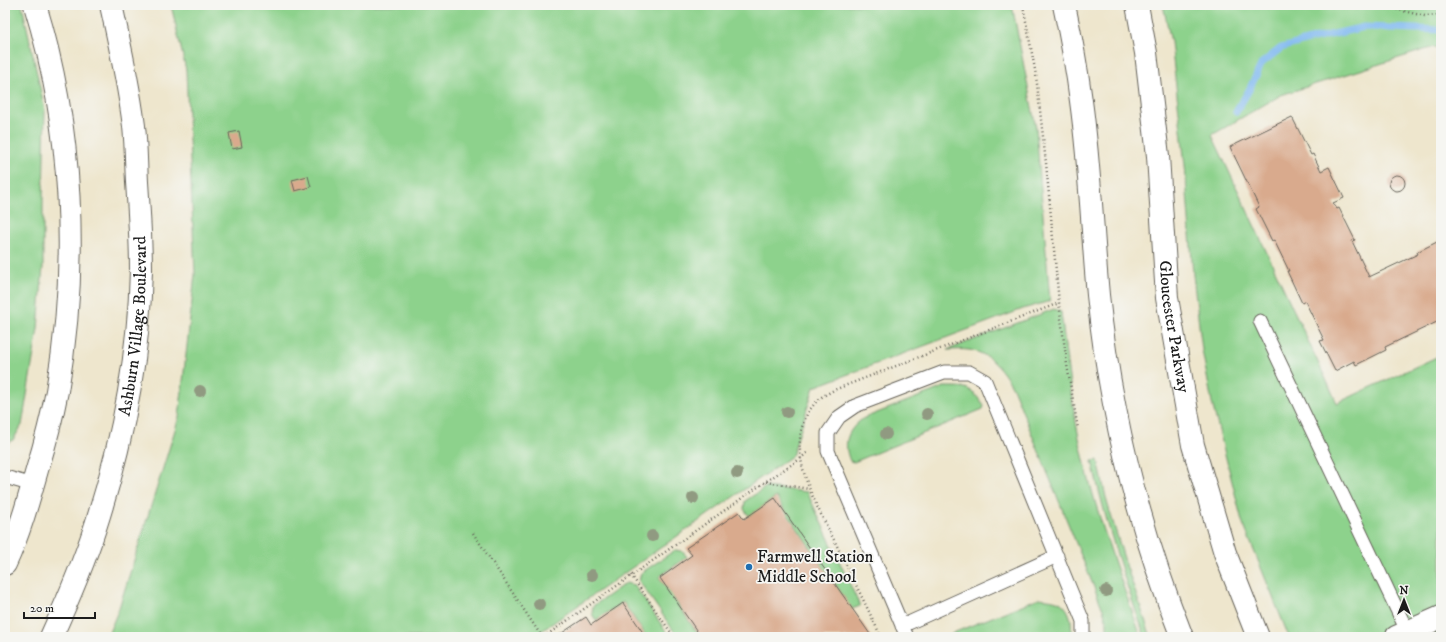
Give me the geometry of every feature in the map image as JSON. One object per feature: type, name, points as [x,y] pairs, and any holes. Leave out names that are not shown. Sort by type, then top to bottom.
[{"type":"main road","points":[[5,564],[16,541],[46,441],[55,399],[62,354],[69,286],[70,231],[65,158],[58,97],[44,34],[35,5]]},
{"type":"main road","name":"Ashburn Village Boulevard","points":[[51,637],[69,597],[95,529],[113,465],[128,401],[136,340],[141,270],[134,127],[122,50],[111,5]]},
{"type":"main road","points":[[1064,5],[1072,42],[1081,100],[1098,295],[1115,407],[1145,527],[1170,606],[1182,637]]},
{"type":"main road","name":"Gloucester Parkway","points":[[1137,5],[1146,53],[1158,156],[1167,298],[1193,445],[1225,553],[1258,637]]},
{"type":"main road","points":[[1404,636],[1441,616]]},
{"type":"lane","points":[[1260,321],[1404,636]]},
{"type":"lane","points":[[1057,556],[905,632],[828,451],[828,433],[839,417],[855,406],[944,372],[969,372],[986,381],[1057,556],[1083,621],[1083,637]]},
{"type":"lane","points":[[5,477],[33,485]]},
{"type":"path","points":[[1023,5],[1036,75],[1059,303],[1067,365],[1078,428]]},
{"type":"path","points":[[1377,5],[1425,16],[1441,15]]},
{"type":"path","points":[[473,533],[543,637],[800,459],[828,433]]},
{"type":"path","points":[[800,459],[809,489],[881,637]]},
{"type":"path","points":[[765,482],[809,489]]},
{"type":"path","points":[[631,575],[674,637]]},
{"type":"green space","points":[[5,5],[22,5],[45,110],[43,267],[38,329],[22,425],[13,440],[5,444]]},
{"type":"green space","points":[[171,5],[1012,5],[1036,128],[1050,301],[1023,309],[814,387],[792,456],[533,637],[107,637],[118,611],[179,417],[195,274],[186,70]]},
{"type":"green space","points":[[1163,5],[1441,5],[1441,49],[1434,47],[1281,95],[1212,135],[1337,403],[1441,355],[1441,637],[1289,637],[1242,521],[1212,403],[1202,350],[1193,275],[1185,165],[1171,42]]},
{"type":"green space","points":[[1054,309],[1061,312],[1073,405],[1080,442],[1096,505],[1141,637],[1107,637],[1107,623],[1104,612],[1013,388],[1005,375],[996,364],[984,355],[969,350],[947,350]]},
{"type":"green space","points":[[944,387],[958,387],[972,391],[984,406],[983,409],[854,462],[850,461],[847,448],[848,436],[850,431],[858,422],[864,418]]},
{"type":"green space","points":[[1098,460],[1107,502],[1126,565],[1151,637],[1145,637],[1116,550],[1092,461]]},
{"type":"green space","points":[[766,487],[807,492],[860,606],[852,609],[776,497],[749,516],[744,509],[745,501]]},
{"type":"green space","points":[[675,550],[682,551],[687,557],[659,577],[700,637],[678,637],[639,581],[641,573]]},
{"type":"green space","points":[[626,583],[634,585],[670,637],[647,637],[623,602],[596,620],[592,614],[593,606]]},
{"type":"green space","points":[[1039,598],[1050,599],[1061,603],[1064,606],[1071,619],[1071,633],[1069,637],[948,637],[953,633]]},
{"type":"building","points":[[1292,117],[1311,155],[1313,154],[1321,171],[1329,167],[1344,198],[1333,203],[1337,209],[1339,208],[1355,240],[1352,241],[1369,277],[1418,254],[1417,252],[1441,240],[1441,320],[1385,347],[1386,350],[1356,365],[1354,361],[1335,371],[1320,341],[1324,340],[1305,301],[1302,303],[1274,240],[1272,241],[1256,209],[1259,207],[1230,147]]},
{"type":"building","points":[[239,131],[242,147],[232,149],[229,133]]},
{"type":"building","points":[[1394,175],[1400,175],[1405,180],[1403,189],[1400,191],[1394,191],[1389,186],[1389,180]]},
{"type":"building","points":[[308,176],[311,187],[295,191],[292,180]]},
{"type":"building","name":"Farmwell Station Middle School","points":[[775,498],[872,637],[701,637],[660,578],[692,555],[686,548],[739,512],[744,519]]},
{"type":"building","points":[[623,603],[646,637],[556,637],[586,617],[591,625]]},
{"type":"waterway","points":[[1236,112],[1262,63],[1281,48],[1364,27],[1441,30]]},
{"type":"place","name":"Farmwell Station Middle School","points":[[749,567]]}]
